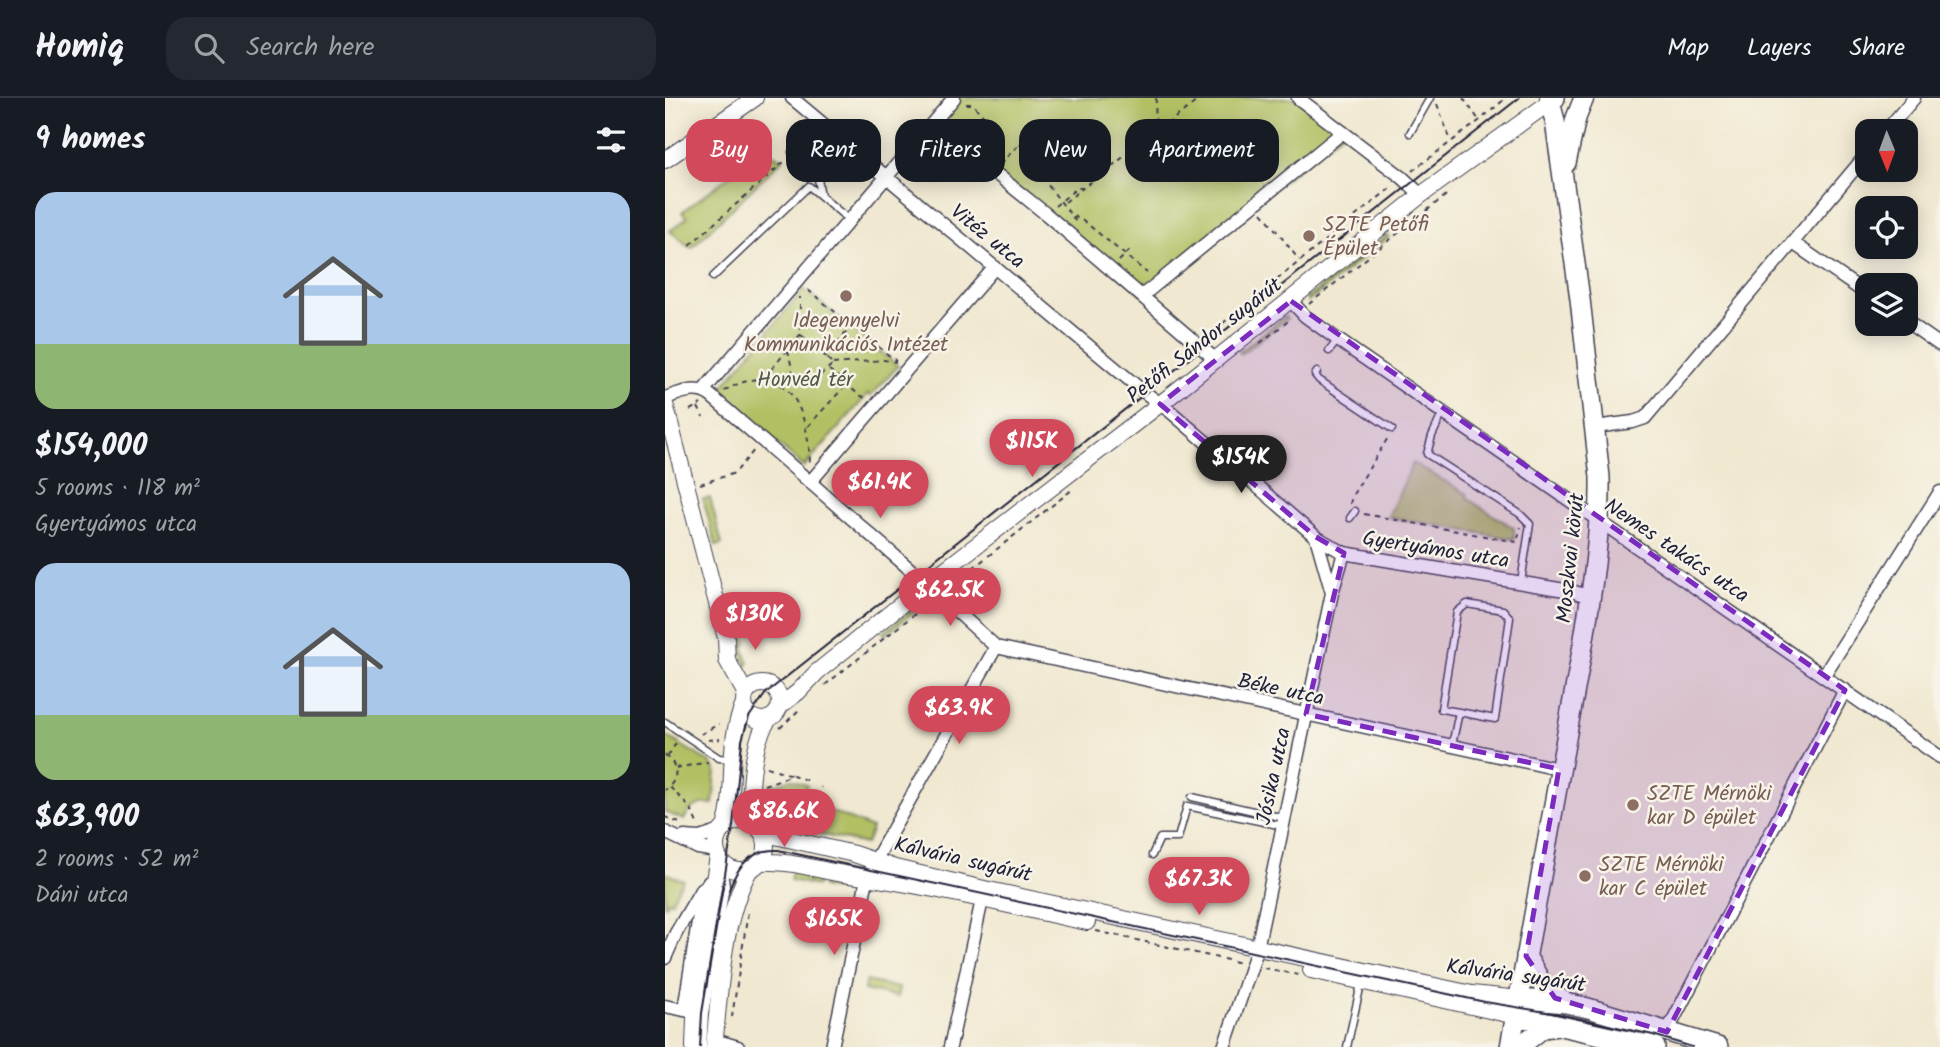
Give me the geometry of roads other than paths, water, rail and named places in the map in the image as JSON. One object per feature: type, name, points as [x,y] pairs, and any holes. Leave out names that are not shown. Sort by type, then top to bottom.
[{"type":"main road","points":[[1563,174],[1576,118],[1584,98]]},
{"type":"main road","name":"Moszkvai körút","points":[[1510,1047],[1591,597],[1599,520],[1600,477],[1595,427],[1551,99]]},
{"type":"main road","points":[[1526,956],[1545,989],[1566,1003]]},
{"type":"main road","name":"Kálvária sugárút","points":[[1517,1007],[1566,1003],[1623,1017],[1661,1040]]},
{"type":"main road","name":"Kálvária sugárút","points":[[1517,1007],[1559,1026],[1718,1047]]},
{"type":"main road","points":[[1519,1047],[1543,1028],[1559,1026]]},
{"type":"street","points":[[665,160],[755,98]]},
{"type":"street","name":"Vitéz utca","points":[[792,98],[1160,404]]},
{"type":"street","points":[[1298,98],[1403,178],[1421,195]]},
{"type":"street","points":[[1896,119],[1914,98]]},
{"type":"street","name":"Petőfi Sándor sugárút","points":[[759,830],[751,806],[756,750],[763,728],[774,724],[779,698],[798,692],[817,672],[933,589],[1216,360],[1295,306],[1421,195],[1551,99]]},
{"type":"street","points":[[937,119],[956,102]]},
{"type":"street","points":[[1143,295],[1343,132]]},
{"type":"street","points":[[704,396],[802,283],[848,219],[895,166]]},
{"type":"street","points":[[1595,427],[1645,418],[1855,168]]},
{"type":"street","points":[[1005,180],[1143,295],[1216,360]]},
{"type":"street","points":[[1793,243],[1855,287]]},
{"type":"street","points":[[811,481],[995,267]]},
{"type":"street","name":"Nemes takács utca","points":[[1295,306],[1338,340],[1940,757]]},
{"type":"street","points":[[1918,329],[1940,345]]},
{"type":"street","points":[[665,398],[688,391],[704,396],[811,481],[996,647],[872,869],[832,1047]]},
{"type":"street","points":[[665,404],[726,638],[727,660],[749,694],[751,717],[774,724]]},
{"type":"street","name":"Gyertyámos utca","points":[[1160,404],[1315,537],[1334,541],[1344,553],[1521,582],[1591,597]]},
{"type":"street","points":[[1824,675],[1940,492]]},
{"type":"street","name":"Jósika utca","points":[[1315,537],[1332,593]]},
{"type":"street","name":"Jósika utca","points":[[1224,1047],[1254,957],[1332,593],[1344,553]]},
{"type":"street","name":"Béke utca","points":[[996,647],[1559,769]]},
{"type":"street","points":[[694,1047],[696,991],[719,857],[716,843],[730,805],[726,759],[749,694],[767,684],[779,698]]},
{"type":"street","points":[[1661,1040],[1845,690]]},
{"type":"street","points":[[671,834],[700,838],[739,821],[759,830],[854,853],[872,869]]},
{"type":"street","points":[[738,1047],[711,1045],[731,918],[740,888],[766,848],[759,830]]},
{"type":"street","points":[[671,834],[719,857],[737,870],[781,861],[849,875],[872,869]]},
{"type":"street","name":"Kálvária sugárút","points":[[872,869],[984,889],[1362,982],[1517,1007]]},
{"type":"street","name":"Kálvária sugárút","points":[[872,869],[982,900],[1254,957],[1472,994],[1517,1007]]},
{"type":"street","points":[[665,958],[699,891],[709,882],[703,890],[687,1010],[665,1006]]},
{"type":"street","points":[[950,1047],[982,900]]},
{"type":"lane","points":[[1410,133],[1433,98]]},
{"type":"lane","points":[[819,182],[821,196]]},
{"type":"lane","points":[[713,277],[809,186],[848,219]]},
{"type":"lane","points":[[1329,351],[1338,340]]},
{"type":"lane","points":[[1317,372],[1315,375],[1319,380],[1392,429]]},
{"type":"lane","points":[[1443,412],[1427,454],[1520,514],[1529,524],[1521,582]]},
{"type":"lane","points":[[1350,518],[1355,511]]},
{"type":"lane","points":[[1467,604],[1503,610],[1510,618],[1495,719],[1459,712],[1441,709],[1457,612],[1467,604]]},
{"type":"lane","points":[[1452,746],[1459,712]]},
{"type":"lane","points":[[665,722],[726,759]]},
{"type":"lane","points":[[1192,797],[1283,822]]},
{"type":"lane","points":[[1152,855],[1160,838],[1178,838],[1188,806],[1283,822]]},
{"type":"lane","points":[[711,1045],[705,1014],[726,886],[719,857]]},
{"type":"lane","points":[[1347,1047],[1362,982]]},
{"type":"tram line","points":[[700,1047],[702,1013],[733,826],[742,740],[749,717],[766,693],[1519,98]]},
{"type":"tram line","points":[[729,890],[736,873],[746,861],[760,852],[778,850],[1485,1002],[1558,1014],[1653,1035],[1692,1047]]},
{"type":"place","name":"SZTE Petőfi Épület","points":[[1309,236]]},
{"type":"place","name":"Idegennyelvi Kommunikációs Intézet","points":[[846,296]]},
{"type":"place","name":"SZTE Mérnöki kar D épület","points":[[1633,805]]},
{"type":"place","name":"SZTE Mérnöki kar C épület","points":[[1585,876]]},
{"type":"park label","name":"Honvéd tér","points":[[805,379]]}]
